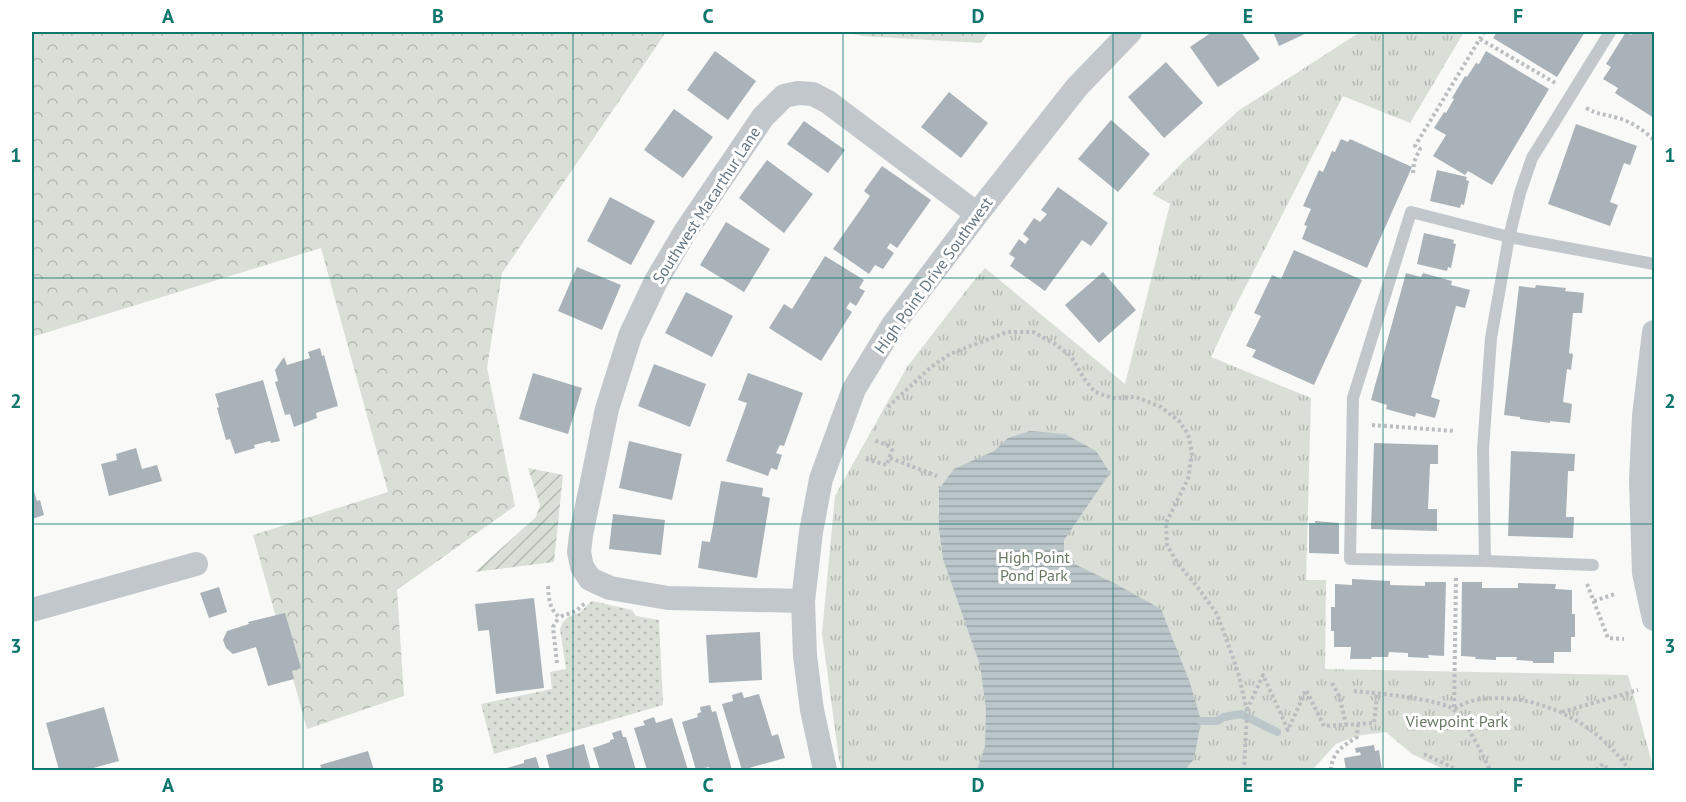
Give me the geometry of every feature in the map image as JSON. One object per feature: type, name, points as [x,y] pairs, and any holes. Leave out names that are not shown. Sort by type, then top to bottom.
[{"type":"street","name":"High Point Drive Southwest","points":[[825,771],[812,710],[805,656],[803,601],[811,532],[821,479],[854,389],[893,325],[977,214],[1077,87],[1130,32]]},
{"type":"street","name":"Southwest Macarthur Lane","points":[[803,601],[668,598],[610,588],[590,579],[582,567],[579,552],[580,535],[607,409],[630,336],[656,280],[685,232],[763,117],[784,96],[798,93],[813,94],[828,102],[977,214]]},
{"type":"street","points":[[1654,332],[1644,416],[1641,481],[1644,573],[1654,619]]},
{"type":"street","points":[[32,610],[196,564]]},
{"type":"lane","points":[[1485,561],[1484,426],[1491,338],[1509,237],[1532,158],[1610,32]]},
{"type":"lane","points":[[1593,565],[1350,559],[1353,398],[1412,212],[1509,237],[1654,264]]},
{"type":"path","points":[[1413,173],[1414,162],[1420,149],[1415,146],[1485,32]]},
{"type":"path","points":[[1480,39],[1559,85]]},
{"type":"path","points":[[1580,104],[1596,113],[1626,121],[1650,135],[1654,140]]},
{"type":"path","points":[[888,407],[950,354],[1007,332],[1033,332],[1071,356],[1095,392],[1112,398],[1136,397],[1161,407],[1179,421],[1188,435],[1192,453],[1188,479],[1166,523],[1167,545],[1178,564],[1217,614],[1238,672],[1247,711],[1244,771]]},
{"type":"path","points":[[1364,424],[1455,431]]},
{"type":"path","points":[[866,459],[887,465],[890,458],[892,450],[887,445],[873,440]]},
{"type":"path","points":[[890,458],[938,476]]},
{"type":"path","points":[[1456,576],[1454,709],[1469,731],[1490,771]]},
{"type":"path","points":[[1587,583],[1608,638],[1624,639]]},
{"type":"path","points":[[548,586],[550,606],[559,617]]},
{"type":"path","points":[[1594,601],[1615,594]]},
{"type":"path","points":[[557,663],[553,627],[559,617],[576,611],[592,596]]},
{"type":"path","points":[[1247,711],[1263,675],[1288,730],[1306,690],[1324,726],[1374,723],[1377,694]]},
{"type":"path","points":[[1332,682],[1339,696],[1346,724]]},
{"type":"path","points":[[1561,712],[1638,690]]},
{"type":"path","points":[[1354,691],[1433,702],[1454,709],[1469,702],[1498,698],[1532,703],[1561,712],[1586,727],[1607,744],[1629,771]]},
{"type":"path","points":[[1331,771],[1330,767],[1337,752],[1358,737],[1358,724]]},
{"type":"path","points":[[1424,754],[1458,771]]},
{"type":"path","points":[[1596,771],[1603,764],[1609,771]]},
{"type":"green space","points":[[32,32],[666,32],[502,273],[487,368],[515,506],[397,590],[404,696],[307,729],[253,535],[388,492],[321,248],[32,337]]},
{"type":"green space","points":[[844,32],[989,32],[981,43],[862,36]]},
{"type":"green space","name":"High Point Pond Park","points":[[1360,32],[1464,32],[1410,123],[1343,96],[1211,357],[1311,398],[1306,580],[1326,580],[1325,669],[1628,675],[1654,770],[1445,770],[1412,754],[1386,732],[1356,736],[1336,744],[1312,770],[842,770],[822,633],[835,496],[907,367],[985,268],[1125,384],[1170,204],[1152,194],[1238,111]]},
{"type":"green space","points":[[528,468],[563,475],[554,562],[475,572],[536,517],[540,505]]},
{"type":"green space","points":[[592,601],[632,610],[636,616],[659,620],[663,705],[494,754],[481,704],[552,689],[550,672],[566,669],[560,629],[563,622],[580,612]]},
{"type":"shaded area","points":[[1030,431],[1065,434],[1096,451],[1110,473],[1064,540],[1064,559],[1161,609],[1190,683],[1201,721],[1194,759],[1185,770],[977,770],[985,746],[986,709],[980,665],[943,559],[939,529],[939,489],[954,469],[994,451],[1008,438]]},
{"type":"building","points":[[1212,32],[1241,32],[1260,59],[1218,87],[1190,47]]},
{"type":"building","points":[[1273,32],[1309,32],[1279,46]]},
{"type":"building","points":[[1497,32],[1585,32],[1557,77],[1493,38]]},
{"type":"building","points":[[1626,32],[1631,35],[1633,32],[1654,32],[1654,118],[1615,93],[1618,88],[1603,79],[1611,67],[1606,64]]},
{"type":"building","points":[[715,51],[756,81],[728,120],[687,90]]},
{"type":"building","points":[[1486,51],[1549,89],[1492,185],[1468,171],[1465,175],[1433,156],[1446,135],[1434,128],[1444,112],[1446,113],[1465,76],[1467,77],[1476,63],[1479,64]]},
{"type":"building","points":[[1166,62],[1203,103],[1164,138],[1128,97]]},
{"type":"building","points":[[949,92],[988,123],[961,158],[921,127]]},
{"type":"building","points":[[674,109],[713,137],[683,178],[644,150]]},
{"type":"building","points":[[1111,120],[1150,154],[1118,192],[1078,159]]},
{"type":"building","points":[[804,121],[845,150],[828,173],[787,144]]},
{"type":"building","points":[[1576,124],[1637,146],[1630,165],[1624,163],[1610,202],[1618,205],[1610,226],[1548,204]]},
{"type":"building","points":[[1341,139],[1348,142],[1350,139],[1412,167],[1367,268],[1302,239],[1307,226],[1304,225],[1311,209],[1303,206],[1319,170],[1323,172],[1332,151],[1335,152]]},
{"type":"building","points":[[767,160],[813,194],[784,233],[739,198]]},
{"type":"building","points":[[882,166],[931,200],[897,248],[890,243],[887,248],[894,253],[883,269],[875,265],[869,274],[833,249],[870,196],[864,191]]},
{"type":"building","points":[[1437,170],[1467,177],[1466,180],[1469,181],[1464,205],[1461,204],[1460,208],[1430,201]]},
{"type":"building","points":[[1058,187],[1108,223],[1091,246],[1082,240],[1045,291],[1010,266],[1015,258],[1009,254],[1019,239],[1025,244],[1029,239],[1023,234],[1034,218],[1040,222],[1047,214],[1041,210]]},
{"type":"building","points":[[610,197],[655,221],[631,265],[587,241]]},
{"type":"building","points":[[726,222],[770,249],[744,292],[700,265]]},
{"type":"building","points":[[1424,233],[1454,240],[1453,243],[1456,244],[1451,268],[1448,267],[1447,271],[1417,264]]},
{"type":"building","points":[[1294,250],[1362,280],[1314,385],[1252,357],[1256,350],[1246,346],[1261,316],[1254,313],[1272,275],[1281,279]]},
{"type":"building","points":[[825,256],[864,280],[859,288],[865,291],[856,306],[850,302],[846,308],[852,312],[821,361],[769,328],[784,304],[792,309]]},
{"type":"building","points":[[577,267],[621,285],[602,330],[558,311]]},
{"type":"building","points":[[1103,272],[1136,310],[1099,343],[1065,305]]},
{"type":"building","points":[[1406,273],[1421,277],[1423,273],[1452,281],[1451,285],[1470,290],[1465,308],[1456,306],[1431,397],[1440,400],[1435,418],[1416,413],[1415,417],[1386,409],[1387,405],[1371,400]]},
{"type":"building","points":[[1536,285],[1566,288],[1565,291],[1584,293],[1582,313],[1573,313],[1569,353],[1573,354],[1571,370],[1567,369],[1563,402],[1572,404],[1570,423],[1550,421],[1550,423],[1504,415],[1519,286],[1535,288]]},
{"type":"building","points":[[686,292],[733,316],[712,357],[665,333]]},
{"type":"building","points":[[320,348],[338,406],[316,413],[317,418],[294,427],[290,414],[285,415],[275,382],[278,381],[275,370],[284,357],[287,365],[310,358],[308,352]]},
{"type":"building","points":[[654,364],[706,384],[690,427],[638,406]]},
{"type":"building","points":[[533,373],[582,388],[568,434],[519,419]]},
{"type":"building","points":[[748,373],[803,393],[784,446],[780,445],[776,453],[782,455],[777,470],[771,468],[768,476],[726,461],[747,403],[738,400]]},
{"type":"building","points":[[263,380],[280,441],[254,445],[255,448],[235,454],[230,439],[226,440],[215,394]]},
{"type":"building","points":[[629,441],[682,454],[672,500],[619,488]]},
{"type":"building","points":[[1374,443],[1438,445],[1438,464],[1430,464],[1428,509],[1437,509],[1437,531],[1371,529]]},
{"type":"building","points":[[136,448],[142,469],[157,465],[162,481],[109,496],[101,464],[117,460],[116,454]]},
{"type":"building","points":[[1511,451],[1575,454],[1574,471],[1568,471],[1566,517],[1574,517],[1573,538],[1508,536]]},
{"type":"building","points":[[721,481],[763,488],[762,496],[770,498],[757,578],[698,568],[702,541],[710,542]]},
{"type":"building","points":[[32,485],[37,501],[40,500],[44,515],[32,519]]},
{"type":"building","points":[[613,514],[665,520],[661,555],[609,549]]},
{"type":"building","points":[[1315,521],[1339,523],[1339,554],[1309,553],[1309,523],[1315,523]]},
{"type":"building","points":[[1352,579],[1390,581],[1390,585],[1425,586],[1425,582],[1446,582],[1444,656],[1408,657],[1408,653],[1389,652],[1388,657],[1350,659],[1351,647],[1334,647],[1331,607],[1335,607],[1335,584],[1352,585]]},
{"type":"building","points":[[1462,582],[1482,582],[1482,588],[1518,588],[1518,583],[1556,584],[1555,589],[1572,590],[1575,637],[1571,637],[1571,652],[1554,652],[1554,663],[1533,663],[1533,661],[1516,660],[1517,657],[1496,657],[1496,660],[1461,656]]},
{"type":"building","points":[[219,587],[227,612],[209,618],[200,593]]},
{"type":"building","points":[[534,598],[544,688],[496,694],[489,630],[478,631],[475,604]]},
{"type":"building","points":[[285,613],[301,668],[292,671],[294,679],[268,686],[256,647],[233,654],[226,648],[223,640],[227,631],[249,624],[248,622]]},
{"type":"building","points":[[760,632],[762,680],[709,683],[706,635]]},
{"type":"building","points":[[742,692],[744,698],[759,694],[772,736],[778,734],[785,758],[742,770],[722,704],[733,701],[732,695]]},
{"type":"building","points":[[710,705],[712,712],[716,711],[732,770],[710,770],[709,767],[696,770],[682,722],[698,717],[697,714],[701,712],[700,707]]},
{"type":"building","points":[[104,707],[119,761],[86,770],[59,770],[46,723]]},
{"type":"building","points":[[654,717],[656,723],[672,718],[688,770],[647,770],[634,728],[645,725],[643,721]]},
{"type":"building","points":[[621,730],[623,737],[626,737],[636,770],[600,770],[593,748],[610,742],[614,739],[612,733]]},
{"type":"building","points":[[584,744],[591,770],[550,770],[546,755]]},
{"type":"building","points":[[1374,745],[1375,751],[1379,750],[1382,770],[1346,770],[1344,758],[1361,755],[1360,752],[1356,753],[1355,748]]},
{"type":"building","points":[[368,751],[374,770],[322,770],[320,765]]},
{"type":"building","points":[[536,757],[540,770],[500,770],[524,763],[524,760]]},
{"type":"waterway","points":[[1201,721],[1217,721],[1224,717],[1241,714],[1277,732]]},
{"type":"park label","name":"Viewpoint Park","points":[[1457,721]]}]
